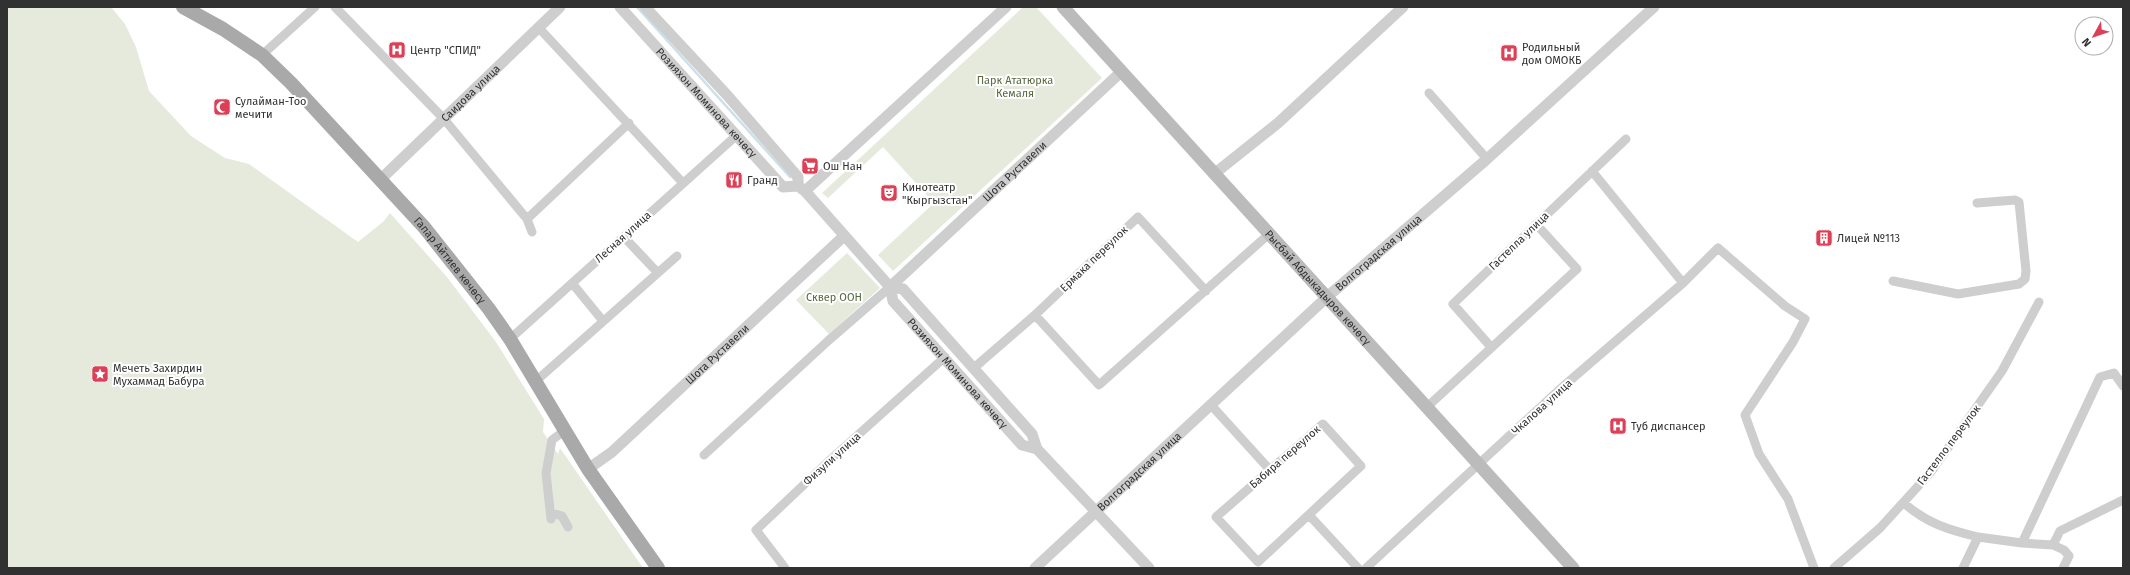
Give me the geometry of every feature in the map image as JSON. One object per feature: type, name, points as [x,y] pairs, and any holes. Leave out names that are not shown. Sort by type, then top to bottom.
[{"type":"main road","name":"Гапар Айтиев көчөсү","points":[[183,7],[223,29],[262,55],[291,83],[381,179],[428,233],[510,340],[588,469],[658,568]]},
{"type":"main road","name":"Рысбай Абдыкадыров көчөсү","points":[[1064,7],[1121,72],[1572,567]]},
{"type":"street","points":[[262,55],[315,7]]},
{"type":"street","points":[[335,7],[444,119],[527,218],[532,232]]},
{"type":"street","name":"Саидова улица","points":[[381,179],[560,7]]},
{"type":"street","name":"Розияхон Моминова көчөсү","points":[[620,7],[783,187],[801,189]]},
{"type":"street","name":"Розияхон Моминова көчөсү","points":[[645,7],[728,95],[798,177],[801,189],[890,287],[893,301],[945,357],[1022,445],[1037,449]]},
{"type":"street","points":[[801,189],[1006,7]]},
{"type":"street","points":[[1214,174],[1278,123],[1403,7]]},
{"type":"street","name":"Волгоградская улица","points":[[1035,568],[1327,297],[1487,159],[1654,7]]},
{"type":"street","points":[[539,28],[683,183]]},
{"type":"street","name":"Шота Руставели","points":[[890,287],[1121,72]]},
{"type":"street","points":[[1429,93],[1487,159]]},
{"type":"street","points":[[527,218],[629,124]]},
{"type":"street","name":"Лесная улица","points":[[510,340],[737,135]]},
{"type":"street","name":"Гастелла улица","points":[[1491,347],[1453,304],[1626,139]]},
{"type":"street","points":[[1592,171],[1683,283]]},
{"type":"street","points":[[1893,281],[1958,294],[2018,284],[2025,279],[2026,271],[2019,202],[2016,200],[1977,203]]},
{"type":"street","name":"Ермака переулок","points":[[975,368],[1035,315],[1138,217],[1206,291]]},
{"type":"street","points":[[1427,407],[1577,268],[1536,224]]},
{"type":"street","points":[[1035,315],[1099,385],[1269,234]]},
{"type":"street","name":"Шота Руставели","points":[[588,469],[612,452],[844,236]]},
{"type":"street","points":[[624,238],[657,272]]},
{"type":"street","name":"Чкалова улица","points":[[1366,568],[1559,390],[1683,283],[1718,248],[1785,306],[1805,319],[1793,342],[1745,415],[1759,454],[1788,499],[1814,568]]},
{"type":"street","points":[[536,381],[657,272],[677,256]]},
{"type":"street","points":[[572,283],[603,321]]},
{"type":"street","points":[[704,455],[829,340],[890,287]]},
{"type":"street","name":"Розияхон Моминова көчөсү","points":[[890,287],[903,289],[975,368],[1032,434],[1037,449],[1149,568]]},
{"type":"street","name":"Гастелло переулок","points":[[1834,568],[1880,528],[1904,503],[1935,466],[2002,371],[2039,302]]},
{"type":"street","name":"Физули улица","points":[[785,568],[756,530],[835,455],[945,357]]},
{"type":"street","points":[[2114,373],[2123,386]]},
{"type":"street","points":[[2114,373],[2123,393]]},
{"type":"street","points":[[2022,543],[2100,377],[2114,373]]},
{"type":"street","points":[[1211,405],[1270,470]]},
{"type":"street","name":"Бабира переулок","points":[[1323,424],[1361,466],[1258,562],[1216,517],[1270,470],[1323,424]]},
{"type":"street","points":[[564,431],[552,440],[546,473],[551,516],[562,516],[568,527]]},
{"type":"street","points":[[2053,545],[2060,531],[2123,500]]},
{"type":"street","points":[[1904,503],[1914,513],[1936,526],[1978,537],[2022,543],[2053,545],[2064,550],[2069,556],[2063,568]]},
{"type":"street","points":[[1309,514],[1358,568]]},
{"type":"street","points":[[1963,568],[1978,537]]},
{"type":"green space","points":[[7,7],[111,7],[125,24],[136,47],[149,91],[191,136],[225,158],[249,164],[358,242],[384,221],[390,213],[447,277],[496,342],[544,419],[543,432],[558,454],[560,448],[643,568],[7,568]]},
{"type":"green space","name":"Парк Ататюрка Кемаля","points":[[1023,7],[1036,7],[1102,78],[893,271],[878,255],[934,203],[883,147],[828,198],[822,193]]},
{"type":"green space","name":"Сквер ООН","points":[[847,253],[880,288],[829,334],[796,300]]},
{"type":"waterway","points":[[637,7],[790,177]]},
{"type":"place","name":"Центр \"СПИД\"","points":[[397,50]]},
{"type":"place","name":"Родильный дом ОМОКБ","points":[[1509,53]]},
{"type":"place","name":"Сулайман-Тоо мечити","points":[[222,107]]},
{"type":"place","name":"Ош Нан","points":[[810,166]]},
{"type":"place","name":"Гранд","points":[[734,180]]},
{"type":"place","name":"Кинотеатр \"Кыргызстан\"","points":[[889,193]]},
{"type":"place","name":"Лицей №113","points":[[1824,238]]},
{"type":"place","name":"Мечеть Захирдин Мухаммад Бабура","points":[[100,374]]},
{"type":"place","name":"Туб диспансер","points":[[1618,426]]}]
